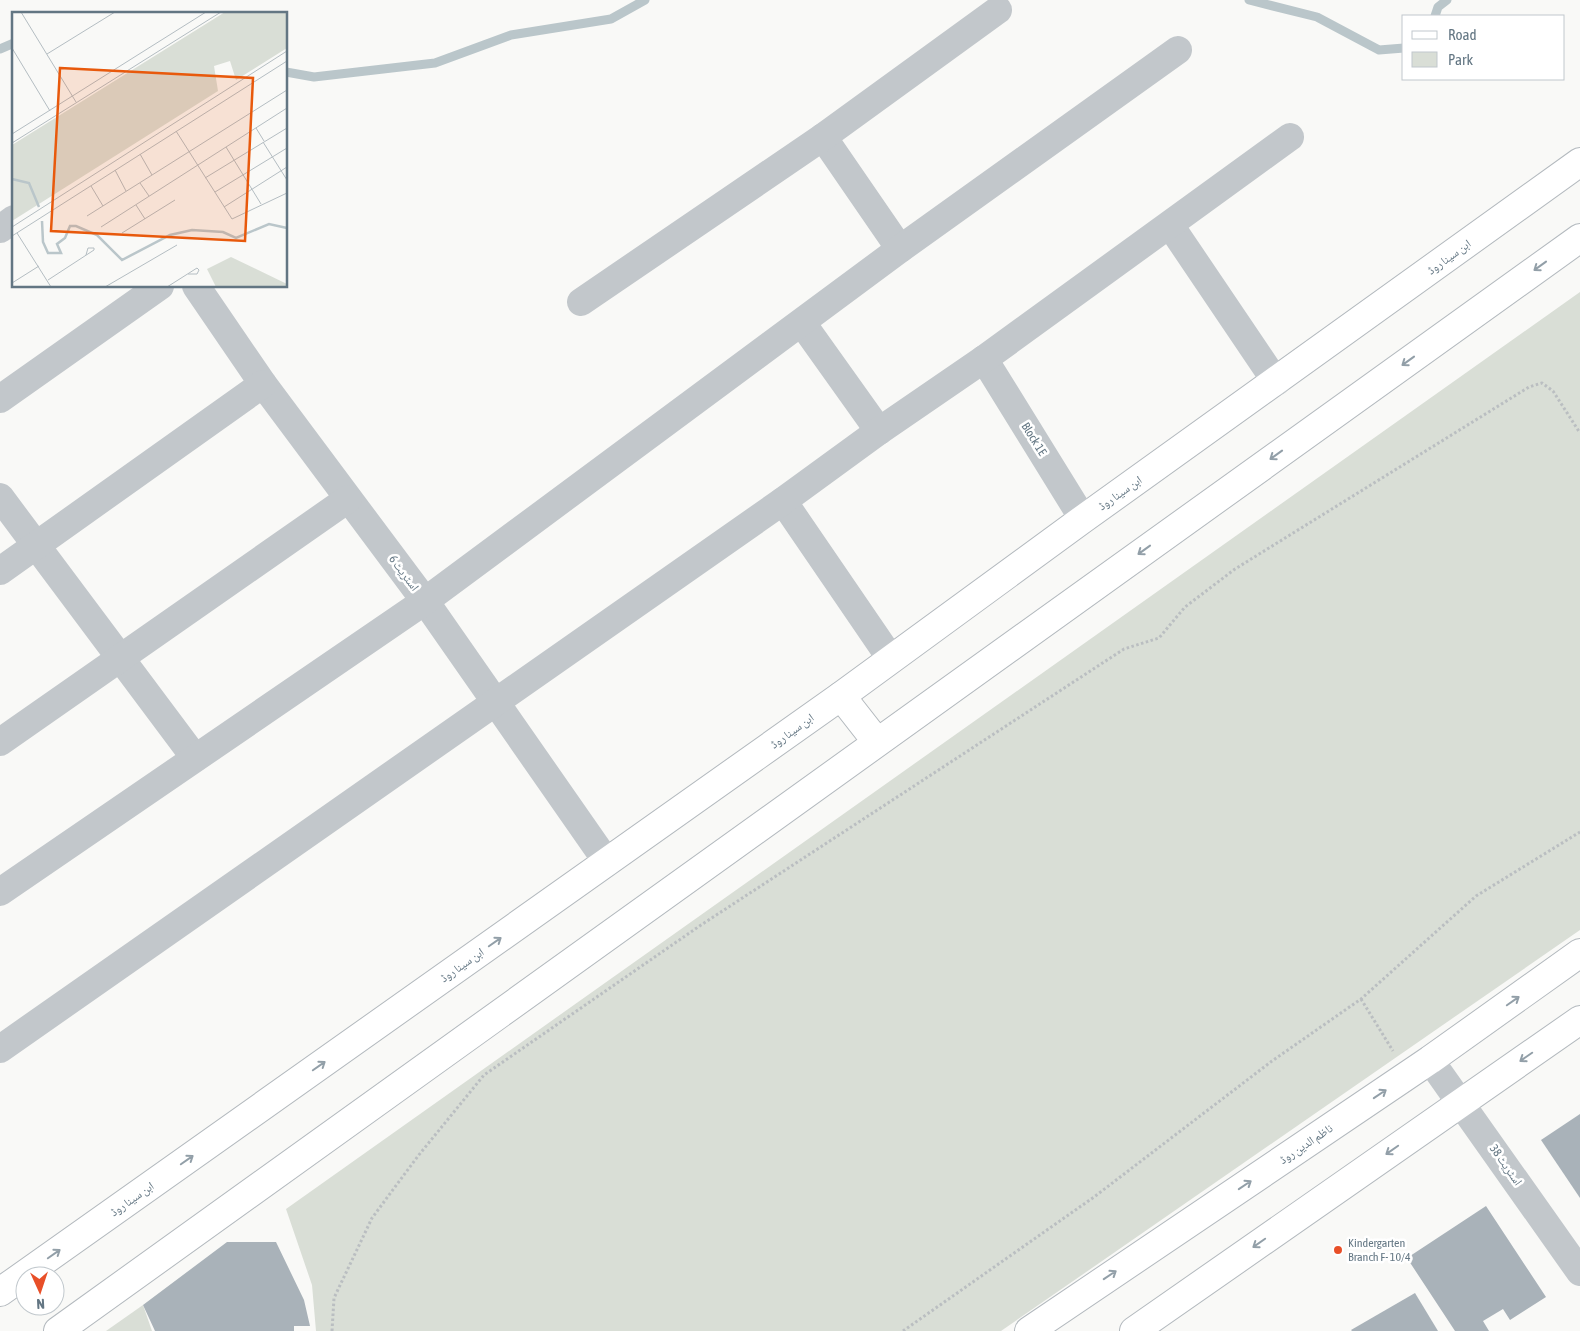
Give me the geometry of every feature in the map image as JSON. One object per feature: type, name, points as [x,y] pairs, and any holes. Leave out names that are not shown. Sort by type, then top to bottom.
[{"type":"main road","name":"ابن سینا روڈ","points":[[0,1292],[841,696],[1083,519],[1580,162]]},
{"type":"main road","points":[[58,1331],[1580,238]]},
{"type":"main road","points":[[841,696],[877,742]]},
{"type":"main road","name":"ناظم الدین روڈ","points":[[1029,1331],[1430,1060],[1580,953]]},
{"type":"main road","points":[[1134,1331],[1580,1020]]},
{"type":"street","points":[[581,302],[822,137],[998,10]]},
{"type":"street","points":[[0,892],[425,601],[900,249],[1178,50]]},
{"type":"street","points":[[822,137],[900,249]]},
{"type":"street","points":[[0,1049],[783,501],[879,430],[984,359],[1290,137]]},
{"type":"street","points":[[0,229],[12,220]]},
{"type":"street","points":[[1170,225],[1276,382]]},
{"type":"street","points":[[0,399],[157,288]]},
{"type":"street","name":"اسٹریٹ 6","points":[[197,288],[264,384],[425,601],[607,862]]},
{"type":"street","points":[[802,323],[879,430]]},
{"type":"street","name":"Block 1E","points":[[984,359],[1083,519]]},
{"type":"street","points":[[0,571],[264,384]]},
{"type":"street","points":[[0,497],[195,758]]},
{"type":"street","points":[[0,742],[348,499]]},
{"type":"street","points":[[783,501],[892,659]]},
{"type":"street","name":"اسٹریٹ 38","points":[[1430,1060],[1462,1102],[1580,1272]]},
{"type":"path","points":[[332,1331],[334,1298],[372,1218],[418,1156],[484,1075],[701,925],[1124,649],[1159,638],[1185,608],[1235,569],[1530,386],[1542,383],[1553,391],[1580,433]]},
{"type":"path","points":[[903,1331],[1094,1197],[1272,1061],[1361,998],[1476,896],[1580,832]]},
{"type":"path","points":[[1361,998],[1408,1075]]},
{"type":"green space","points":[[1580,292],[1580,930],[1001,1331],[316,1331],[312,1285],[286,1209]]},
{"type":"green space","points":[[143,1305],[152,1331],[106,1331]]},
{"type":"building","points":[[1580,1114],[1580,1198],[1541,1140]]},
{"type":"building","points":[[1486,1206],[1546,1297],[1510,1320],[1503,1309],[1483,1321],[1489,1331],[1455,1331],[1407,1258]]},
{"type":"building","points":[[227,1242],[276,1242],[304,1300],[310,1326],[294,1326],[294,1331],[155,1331],[143,1305]]},
{"type":"building","points":[[1415,1293],[1438,1331],[1351,1330]]},
{"type":"waterway","points":[[288,72],[314,77],[435,63],[511,35],[611,19],[645,0]]},
{"type":"waterway","points":[[1249,0],[1317,17],[1379,50],[1402,48]]},
{"type":"waterway","points":[[1435,15],[1438,7],[1447,0]]},
{"type":"waterway","points":[[0,49],[12,44]]},
{"type":"place","name":"Kindergarten Branch F- 10/4","points":[[1338,1250]]}]
